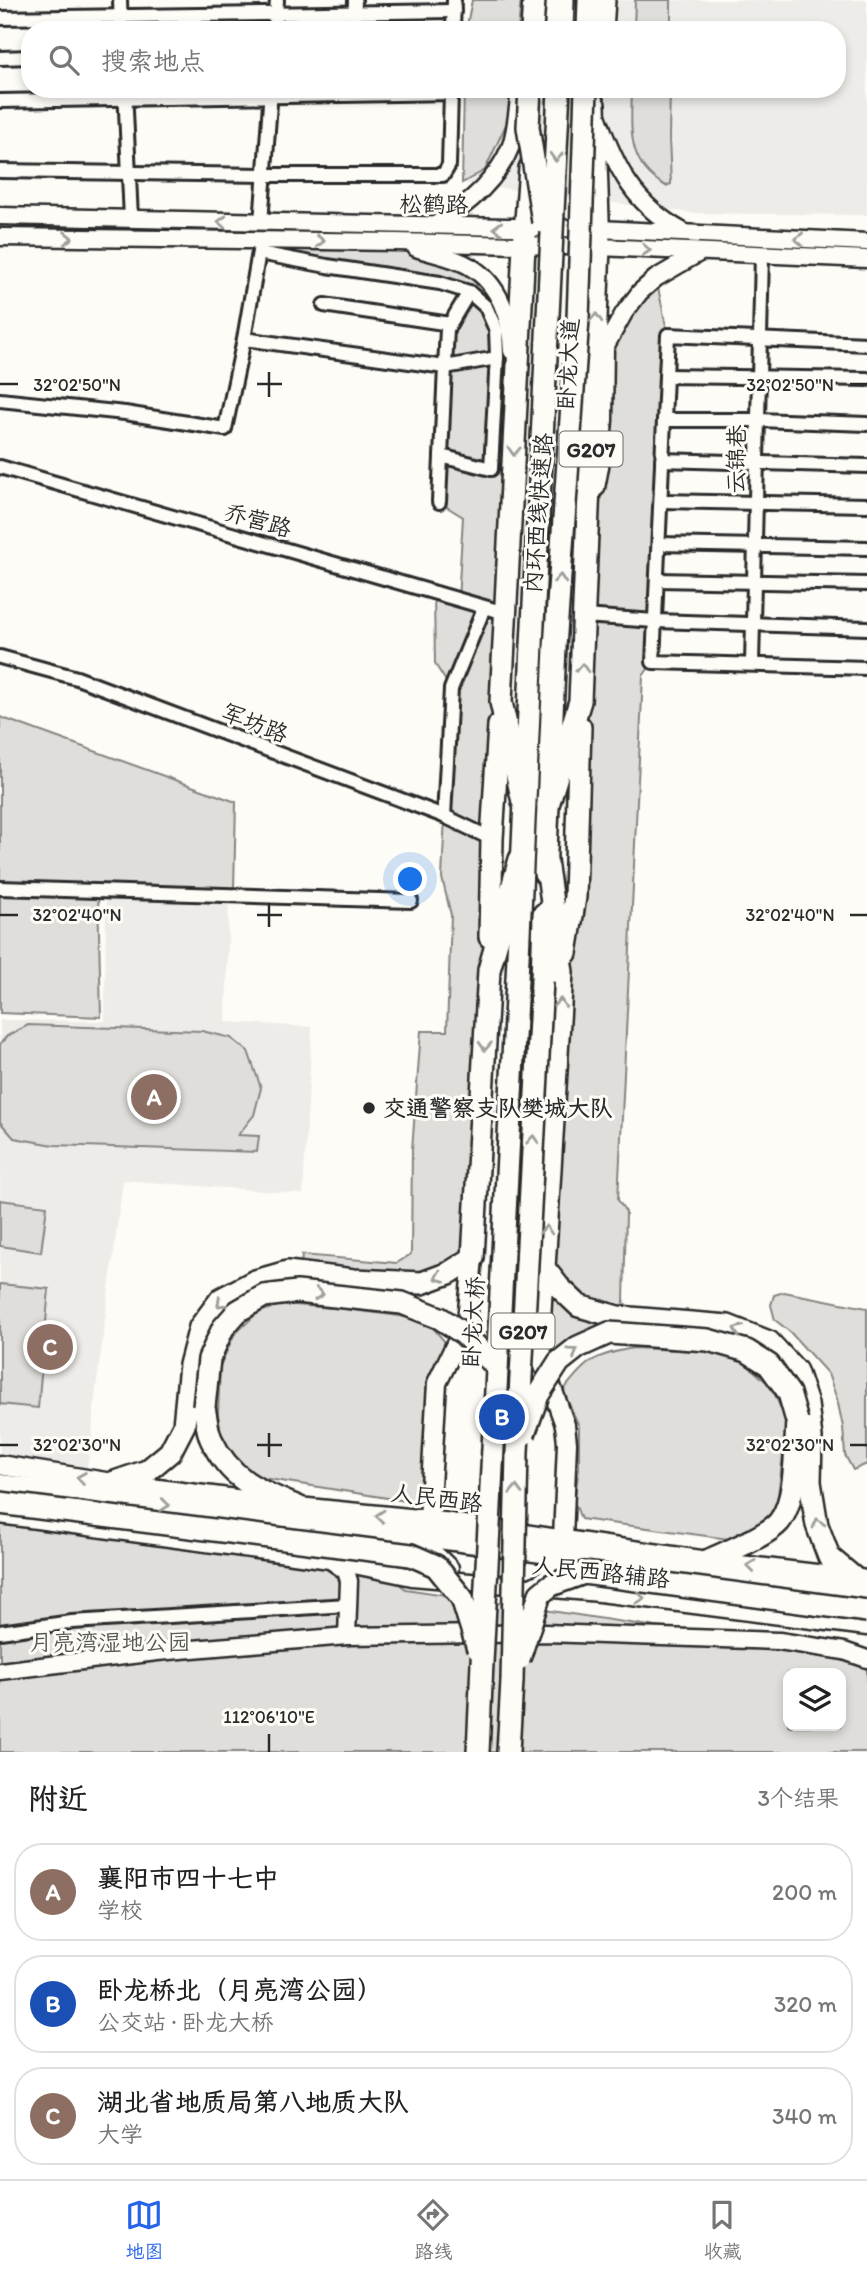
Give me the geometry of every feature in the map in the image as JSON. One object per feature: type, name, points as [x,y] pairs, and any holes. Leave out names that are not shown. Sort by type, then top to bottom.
[{"type":"highway","points":[[534,21],[535,0]]},
{"type":"highway","points":[[544,21],[546,0]]},
{"type":"highway","points":[[562,21],[563,0]]},
{"type":"highway","points":[[588,21],[589,0]]},
{"type":"highway","points":[[595,21],[596,0]]},
{"type":"highway","points":[[603,21],[604,0]]},
{"type":"highway","points":[[530,98],[528,127],[542,212],[549,318]]},
{"type":"highway","name":"G207","points":[[520,859],[523,802],[501,702],[525,237],[536,98]]},
{"type":"highway","name":"内环西线快速路","points":[[523,802],[559,98]]},
{"type":"highway","name":"内环西线快速路","points":[[555,647],[578,319],[586,98]]},
{"type":"highway","name":"卧龙大道","points":[[548,805],[580,701],[599,238],[593,98]]},
{"type":"highway","points":[[578,319],[581,216],[597,132],[599,98]]},
{"type":"highway","name":"卧龙大道","points":[[517,1452],[542,981],[555,647]]},
{"type":"highway","points":[[580,701],[575,897],[562,972],[544,1268],[579,1306],[618,1317],[728,1326],[769,1342],[796,1371],[807,1404],[811,1438],[810,1482],[817,1525],[830,1557],[860,1579]]},
{"type":"highway","points":[[112,1483],[147,1471],[170,1452],[184,1424],[191,1365],[200,1327],[221,1299],[255,1281],[287,1272],[354,1280],[422,1283],[449,1273],[473,1258],[501,702]]},
{"type":"highway","points":[[489,970],[520,859]]},
{"type":"highway","name":"卧龙大桥","points":[[478,1752],[517,979],[520,859]]},
{"type":"highway","points":[[546,860],[562,972]]},
{"type":"highway","points":[[298,1507],[255,1490],[229,1468],[210,1437],[204,1407],[209,1359],[223,1328],[238,1311],[264,1296],[297,1292],[402,1303],[440,1318],[464,1334],[497,1367]]},
{"type":"highway","points":[[517,1452],[538,1395],[559,1362],[578,1347],[609,1334],[708,1340],[747,1351],[769,1365],[789,1393],[797,1421],[790,1497],[778,1523],[756,1538],[707,1561]]},
{"type":"highway","name":"G207","points":[[508,1752],[517,1452]]},
{"type":"highway","points":[[0,1503],[411,1555],[436,1566],[462,1598],[482,1663]]},
{"type":"highway","points":[[512,1681],[540,1594],[551,1584],[584,1573],[867,1611]]},
{"type":"main road","points":[[529,21],[535,0]]},
{"type":"main road","points":[[434,226],[461,209],[492,178],[511,147],[519,98]]},
{"type":"main road","points":[[593,98],[601,126],[628,184],[652,212],[687,234]]},
{"type":"main road","name":"松鹤路","points":[[0,216],[434,226],[525,237]]},
{"type":"main road","name":"松鹤路","points":[[0,237],[260,246],[687,234],[867,242]]},
{"type":"main road","name":"松鹤路","points":[[599,238],[699,253],[867,259]]},
{"type":"main road","points":[[397,242],[469,266],[496,289],[505,311],[512,346],[517,402]]},
{"type":"main road","points":[[587,531],[600,467],[605,347],[624,313],[640,292],[656,278],[699,253]]},
{"type":"main road","points":[[429,1520],[437,1384],[467,1321],[473,1258]]},
{"type":"main road","points":[[531,1587],[543,1581],[563,1548],[567,1443],[565,1426],[543,1363],[540,1336],[544,1268]]},
{"type":"main road","name":"人民西路","points":[[0,1465],[112,1483],[298,1507],[429,1520],[563,1548],[867,1597]]},
{"type":"main road","name":"人民西路","points":[[0,1484],[416,1536],[707,1561],[860,1579]]},
{"type":"main road","name":"人民西路辅路","points":[[0,1515],[330,1560],[412,1577],[600,1593],[867,1627]]},
{"type":"main road","points":[[416,1536],[466,1582]]},
{"type":"main road","points":[[330,1560],[346,1571],[349,1581],[347,1636]]},
{"type":"main road","points":[[349,1581],[365,1570],[382,1571]]},
{"type":"main road","points":[[0,1671],[157,1651],[347,1636],[545,1633],[779,1641],[844,1651],[867,1659]]},
{"type":"street","points":[[120,0],[120,21]]},
{"type":"street","points":[[0,18],[276,7],[454,6]]},
{"type":"street","points":[[0,58],[21,57]]},
{"type":"street","points":[[0,101],[54,98]]},
{"type":"street","points":[[125,98],[131,219]]},
{"type":"street","points":[[261,223],[270,98]]},
{"type":"street","points":[[0,171],[443,175],[449,165],[451,98]]},
{"type":"street","points":[[0,400],[125,413],[225,429],[260,246],[327,266],[440,283],[469,292],[486,307],[496,330],[497,358],[491,469],[441,456]]},
{"type":"street","name":"云锦巷","points":[[752,663],[762,255]]},
{"type":"street","points":[[439,502],[447,329],[469,292]]},
{"type":"street","points":[[324,305],[450,324]]},
{"type":"street","points":[[867,344],[668,335],[653,662],[867,668]]},
{"type":"street","points":[[243,339],[445,367],[497,358]]},
{"type":"street","points":[[666,376],[867,379]]},
{"type":"street","points":[[664,420],[867,424]]},
{"type":"street","points":[[662,460],[867,466]]},
{"type":"street","name":"乔营路","points":[[0,467],[505,613]]},
{"type":"street","points":[[661,501],[867,505]]},
{"type":"street","points":[[659,544],[867,548]]},
{"type":"street","points":[[657,580],[867,584]]},
{"type":"street","points":[[444,816],[451,689],[484,608]]},
{"type":"street","points":[[584,616],[867,628]]},
{"type":"street","name":"军坊路","points":[[0,657],[78,678],[444,816],[492,839]]},
{"type":"street","points":[[0,888],[411,901]]},
{"type":"street","points":[[0,1632],[72,1622],[348,1605]]},
{"type":"shaded area","points":[[472,0],[867,0],[867,215],[693,213],[462,183],[464,98],[846,98],[846,21],[468,21]]},
{"type":"shaded area","points":[[106,894],[229,897],[226,1022],[312,1027],[303,1194],[123,1180],[85,1479],[0,1465],[0,1020],[105,1021]]},
{"type":"green space","points":[[472,0],[521,0],[519,21],[468,21]]},
{"type":"green space","points":[[635,0],[671,0],[671,21],[634,21]]},
{"type":"green space","points":[[464,98],[511,98],[509,118],[485,170],[462,183]]},
{"type":"green space","points":[[632,98],[670,98],[671,184],[666,186],[653,177],[637,156],[631,118]]},
{"type":"green space","points":[[261,240],[397,242],[469,266],[496,289],[512,346],[473,1258],[449,1273],[300,1274],[302,1255],[397,1263],[411,1254],[412,1150],[421,1031],[447,1031],[451,915],[442,878],[451,689],[435,664],[434,593],[458,600],[463,517],[439,502],[450,324],[459,289],[259,253]]},
{"type":"green space","points":[[656,278],[668,335],[653,662],[643,676],[618,1200],[626,1212],[624,1302],[618,1317],[579,1306],[544,1268],[605,347]]},
{"type":"green space","points":[[0,717],[236,802],[234,889],[0,882]]},
{"type":"green space","points":[[0,888],[98,891],[101,1017],[0,1013]]},
{"type":"green space","points":[[28,1025],[202,1031],[231,1038],[248,1051],[261,1088],[254,1115],[238,1135],[259,1136],[257,1152],[54,1145],[14,1138],[0,1122],[0,1044],[7,1036]]},
{"type":"green space","points":[[0,1200],[47,1206],[41,1252],[0,1246]]},
{"type":"green space","points":[[0,1284],[49,1289],[38,1408],[0,1404]]},
{"type":"green space","points":[[784,1292],[867,1308],[867,1464],[853,1470],[845,1455],[843,1427],[828,1374],[790,1332],[775,1320],[771,1305],[774,1295]]},
{"type":"green space","points":[[552,1293],[581,1316],[618,1325],[584,1334],[554,1351],[547,1333]]},
{"type":"green space","points":[[283,1304],[400,1316],[429,1323],[445,1342],[430,1382],[425,1504],[250,1476],[223,1446],[218,1414],[220,1366],[234,1335],[257,1313]]},
{"type":"green space","points":[[634,1348],[717,1352],[745,1363],[771,1386],[787,1422],[778,1495],[772,1518],[736,1540],[581,1519],[574,1501],[579,1469],[579,1426],[563,1391],[593,1360]]},
{"type":"green space","name":"月亮湾湿地公园","points":[[0,1515],[381,1571],[406,1589],[867,1659],[867,1752],[0,1752]]},
{"type":"place","name":"襄阳市四十七中","points":[[154,1097]]},
{"type":"place","name":"交通警察支队樊城大队","points":[[369,1108]]},
{"type":"place","name":"湖北省地质局第八地质大队","points":[[50,1347]]},
{"type":"place","name":"卧龙桥北（月亮湾公园）","points":[[502,1417]]}]
